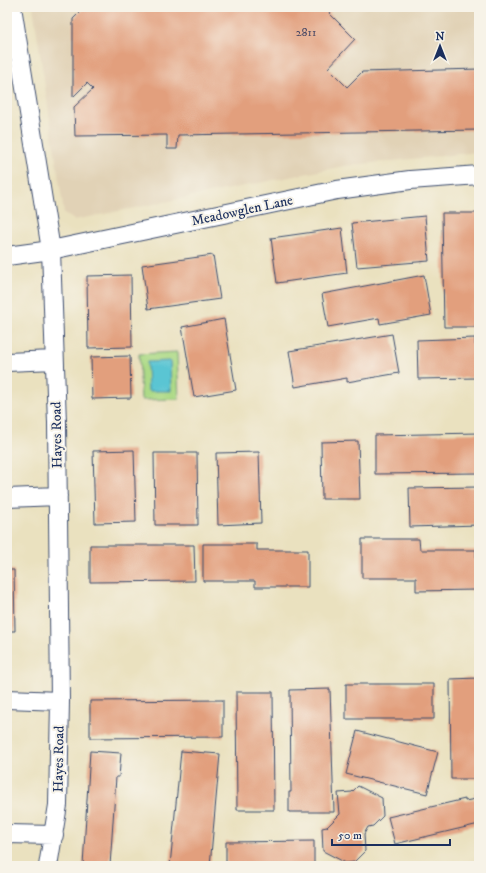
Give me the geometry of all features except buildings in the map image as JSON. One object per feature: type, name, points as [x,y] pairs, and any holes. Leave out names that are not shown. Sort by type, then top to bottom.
[{"type":"street","name":"Hayes Road","points":[[12,7],[51,250],[58,496],[60,701],[58,805],[48,866]]},
{"type":"street","name":"Meadowglen Lane","points":[[7,256],[51,250],[336,190],[410,180],[479,175]]},
{"type":"street","points":[[7,362],[54,360]]},
{"type":"street","points":[[7,498],[58,496]]},
{"type":"street","points":[[7,700],[60,701]]},
{"type":"street","points":[[7,834],[54,835]]},
{"type":"shaded area","points":[[33,7],[479,7],[479,152],[344,166],[74,220],[64,213]]},
{"type":"green space","points":[[177,352],[179,399],[141,400],[139,354]]},
{"type":"water","points":[[170,361],[171,391],[148,391],[147,362]]}]
